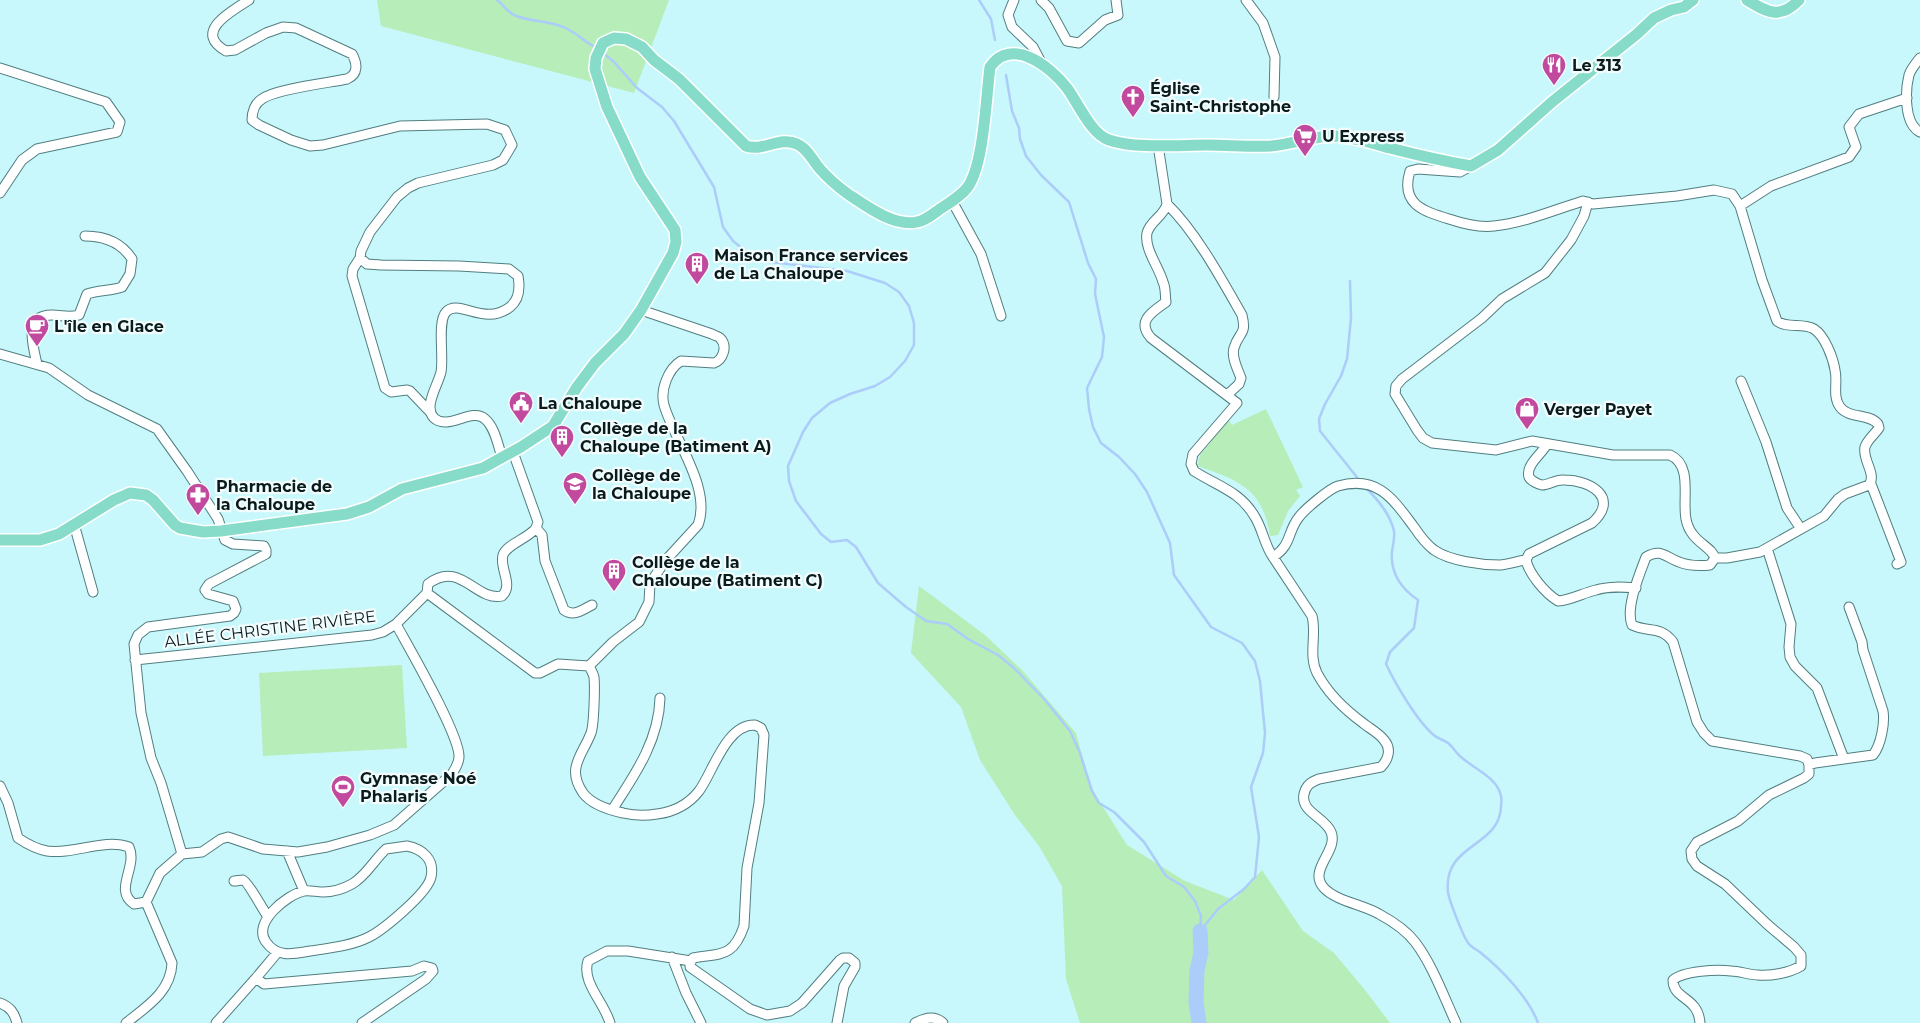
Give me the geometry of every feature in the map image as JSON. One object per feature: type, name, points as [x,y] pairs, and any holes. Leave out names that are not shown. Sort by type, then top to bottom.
[{"type":"main road","points":[[0,540],[40,540],[59,534],[130,493],[146,495],[180,528],[203,532],[348,514],[369,507],[402,489],[476,470],[513,452],[553,426],[577,387],[596,363],[624,334],[642,310],[671,258],[676,242],[675,230],[640,176],[619,136],[598,81],[595,69],[596,58],[603,43],[614,38],[626,39],[642,47],[654,60],[679,79],[746,146],[754,148],[782,141],[792,141],[800,145],[820,170],[836,185],[894,220],[910,223],[919,222],[966,190],[976,170],[990,67],[995,59],[1001,55],[1011,53],[1026,55],[1043,66],[1066,87],[1092,126],[1106,139],[1116,142],[1158,145],[1272,146],[1312,137],[1337,136],[1354,138],[1438,160],[1471,166],[1498,150],[1552,102],[1637,34],[1654,18],[1671,10],[1684,7],[1693,0]]},
{"type":"main road","points":[[1747,0],[1766,11],[1777,13],[1786,10],[1799,0]]},
{"type":"street","points":[[250,0],[224,15],[213,31],[213,39],[218,46],[226,51],[235,50],[266,33],[283,27],[296,28],[352,54],[356,62],[356,70],[352,77],[347,79],[283,91],[267,95],[259,100],[252,114],[252,120],[258,126],[290,140],[310,146],[323,145],[400,126],[487,124],[505,130],[509,136],[512,144],[509,152],[503,160],[493,166],[430,180],[408,188],[397,197],[370,232],[361,251],[360,258],[352,272],[385,388],[392,392],[410,391],[435,419],[442,422],[479,416],[486,420],[502,457]]},
{"type":"street","points":[[1014,0],[1008,15],[1012,27],[1033,47],[1043,66]]},
{"type":"street","points":[[1041,0],[1048,8],[1067,41],[1079,43],[1105,20],[1118,15],[1116,0]]},
{"type":"street","points":[[1246,0],[1263,22],[1275,57],[1274,97]]},
{"type":"street","points":[[1920,58],[1910,73],[1906,98],[1912,125],[1920,132]]},
{"type":"street","points":[[0,68],[106,102],[120,122],[117,132],[37,149],[22,160],[0,193]]},
{"type":"street","points":[[1740,206],[1771,186],[1849,157],[1856,147],[1849,127],[1859,114],[1906,98]]},
{"type":"street","points":[[1158,145],[1167,204],[1165,211],[1149,227],[1146,235],[1148,246],[1164,284],[1166,302],[1147,317],[1145,332],[1237,403],[1193,454],[1192,464],[1194,470],[1226,488],[1245,503],[1256,519],[1266,546],[1312,616],[1314,625],[1313,659],[1316,671],[1332,695],[1348,712],[1384,740],[1388,748],[1389,756],[1381,767],[1319,779],[1312,782],[1306,788],[1303,798],[1304,806],[1328,826],[1332,833],[1331,846],[1320,867],[1319,879],[1324,888],[1335,896],[1378,913],[1401,928],[1414,941],[1424,955],[1456,1023]]},
{"type":"street","points":[[1471,166],[1460,172],[1418,169],[1410,171],[1406,182],[1408,193],[1417,207],[1424,212],[1476,226],[1514,223],[1583,200],[1593,204],[1668,197],[1714,190],[1732,194],[1740,206],[1762,280],[1777,321],[1780,324],[1803,326],[1815,330],[1821,337],[1835,370],[1835,392],[1840,407],[1846,412],[1874,420],[1878,424],[1879,428],[1864,450],[1871,477],[1870,484],[1901,562],[1897,564]]},
{"type":"street","points":[[952,201],[981,254],[1000,316]]},
{"type":"street","points":[[1588,202],[1584,216],[1572,240],[1545,273],[1502,299],[1482,318],[1396,386],[1395,394],[1416,430],[1423,438],[1432,443],[1496,450],[1532,441],[1614,455],[1673,456],[1681,464],[1685,479],[1686,518],[1689,529],[1696,540],[1713,553],[1715,558]]},
{"type":"street","points":[[1167,204],[1179,216],[1192,234],[1242,315],[1245,327],[1234,348],[1234,356],[1241,378],[1239,384],[1227,395]]},
{"type":"street","points":[[37,364],[31,332],[36,321],[43,315],[70,317],[79,314],[87,294],[122,287],[130,274],[132,258],[120,246],[108,239],[85,236]]},
{"type":"street","points":[[360,258],[368,264],[381,265],[509,269],[518,276],[520,286],[518,295],[512,305],[502,312],[490,316],[462,308],[452,308],[441,319],[441,371],[429,405],[431,413]]},
{"type":"street","points":[[427,593],[535,673],[540,673],[558,664],[589,666],[613,642],[639,622],[649,602],[650,584],[666,561],[694,531],[701,519],[700,496],[693,473],[664,405],[664,389],[673,367],[681,361],[714,363],[718,362],[723,354],[720,338],[642,310]]},
{"type":"street","points":[[0,354],[49,368],[88,395],[156,429],[187,471],[218,519],[221,531],[228,543],[264,546],[266,550],[266,554],[208,584],[206,587],[205,590],[208,594],[233,601],[235,604],[234,613],[225,618],[148,627],[136,638],[134,644],[141,713],[151,758],[161,783],[182,854]]},
{"type":"street","points":[[1741,381],[1766,442],[1787,508],[1800,529]]},
{"type":"street","points":[[1547,444],[1529,469],[1529,476],[1532,480],[1545,485],[1565,480],[1588,485],[1596,489],[1602,496],[1605,506],[1601,515],[1592,523],[1529,554],[1526,560],[1528,568],[1551,597],[1558,601],[1596,590],[1623,587],[1636,588]]},
{"type":"street","points":[[513,452],[538,522],[536,528],[542,535],[545,561],[564,610],[570,614],[576,613],[592,605]]},
{"type":"street","points":[[1273,557],[1282,552],[1288,544],[1293,527],[1299,516],[1337,486],[1370,484],[1381,489],[1425,542],[1433,550],[1446,557],[1501,565],[1526,560]]},
{"type":"street","points":[[1715,558],[1727,558],[1760,552],[1824,516],[1842,496],[1870,484]]},
{"type":"street","points":[[74,524],[93,592]]},
{"type":"street","name":"ALLÉE CHRISTINE RIVIÈRE","points":[[135,660],[372,635],[383,632],[396,624],[427,593],[428,584],[444,576],[464,581],[490,597],[502,596],[506,593],[507,585],[503,556],[506,550],[532,533],[536,528]]},
{"type":"street","points":[[1767,548],[1791,624],[1790,657],[1795,666],[1817,688],[1844,759]]},
{"type":"street","points":[[1700,1023],[1699,1012],[1690,1001],[1677,993],[1673,987],[1673,980],[1677,977],[1700,972],[1730,970],[1758,975],[1772,974],[1795,970],[1801,966],[1802,961],[1801,955],[1794,947],[1768,926],[1726,884],[1696,866],[1692,859],[1692,851],[1697,842],[1738,821],[1769,795],[1809,774],[1809,765],[1804,757],[1717,742],[1704,733],[1697,722],[1674,642],[1668,635],[1659,630],[1638,628],[1632,625],[1630,619],[1636,588],[1646,557],[1653,552],[1662,553],[1678,562],[1698,566],[1710,565],[1715,558]]},
{"type":"street","points":[[1809,765],[1873,755],[1877,750],[1884,718],[1862,642],[1849,608]]},
{"type":"street","points":[[126,1023],[150,1005],[168,983],[172,963],[146,902],[160,873],[182,854],[202,852],[221,839],[228,837],[254,847],[288,851],[298,852],[327,848],[370,835],[394,825],[452,774],[459,756],[453,732],[396,624]]},
{"type":"street","points":[[589,666],[594,677],[592,727],[576,763],[575,771],[577,782],[585,795],[596,804],[631,816],[644,816],[672,811],[682,806],[699,791],[728,741],[744,727],[755,725],[761,728],[764,735],[759,803],[748,861],[744,926],[741,934],[731,948],[715,956],[696,958],[691,961],[628,951],[607,951],[588,961],[586,968],[587,976],[602,1003],[610,1023]]},
{"type":"street","points":[[612,810],[634,777],[647,751],[660,713],[660,698]]},
{"type":"street","points":[[0,786],[8,803],[18,838],[32,846],[47,851],[120,844],[129,847],[132,853],[125,892],[127,899],[134,904],[146,902]]},
{"type":"street","points":[[407,846],[418,848],[426,855],[430,863],[432,878],[426,889],[395,919],[369,937],[343,946],[292,954],[277,953],[270,948],[263,938],[263,928],[268,917],[278,906],[304,891],[336,891],[353,883],[373,865],[386,849],[407,846]]},
{"type":"street","points":[[288,851],[304,891]]},
{"type":"street","points":[[234,881],[243,880],[247,883],[268,917]]},
{"type":"street","points":[[216,1023],[277,953]]},
{"type":"street","points":[[672,957],[686,993],[701,1023]]},
{"type":"street","points":[[691,961],[690,967],[694,971],[750,1009],[767,1015],[790,1011],[802,1003],[840,960],[849,958],[855,963],[855,967],[844,986],[836,1023]]},
{"type":"street","points":[[256,978],[264,984],[412,971],[424,966],[432,968],[433,971],[426,979],[362,1023]]},
{"type":"street","points":[[0,1003],[9,1007],[17,1023]]},
{"type":"street","points":[[915,1023],[933,1018],[943,1023]]},
{"type":"green space","points":[[377,0],[669,0],[634,93],[381,26]]},
{"type":"green space","points":[[1266,409],[1303,487],[1296,490],[1300,496],[1288,511],[1278,535],[1270,536],[1262,507],[1247,489],[1225,476],[1197,466],[1200,455],[1211,442],[1209,440],[1227,418],[1232,425]]},
{"type":"green space","points":[[919,586],[985,635],[1022,670],[1076,733],[1091,788],[1127,845],[1185,881],[1234,900],[1262,870],[1303,931],[1334,953],[1390,1023],[1080,1023],[1066,979],[1062,886],[1039,846],[1015,815],[980,760],[961,707],[911,653]]},
{"type":"green space","points":[[402,665],[407,748],[263,756],[259,673]]},
{"type":"waterway","points":[[497,0],[514,15],[564,27],[597,48]]},
{"type":"waterway","points":[[979,0],[991,19],[995,40]]},
{"type":"waterway","points":[[603,53],[614,62],[637,88],[662,107],[674,121],[714,187],[723,227],[733,241],[748,253],[763,261],[847,271],[885,283],[899,292],[909,306],[914,323],[914,345],[905,361],[890,377],[875,386],[830,403],[812,418],[803,432],[788,466],[789,481],[796,501],[821,534],[831,542],[847,540],[856,547],[878,583],[906,607],[926,621],[947,624],[968,639],[998,655],[1014,668],[1045,700],[1070,731],[1080,753],[1092,791],[1099,803],[1114,812],[1144,842],[1166,876],[1184,887],[1195,901],[1201,916],[1200,931]]},
{"type":"waterway","points":[[1006,75],[1012,111],[1019,128],[1020,139],[1026,156],[1041,175],[1069,202],[1088,263],[1096,279],[1095,294],[1104,337],[1102,357],[1087,388],[1093,427],[1101,443],[1119,457],[1135,474],[1147,492],[1170,543],[1174,575],[1211,627],[1242,643],[1255,661],[1260,681],[1265,733],[1263,753],[1251,787],[1259,837],[1255,877],[1244,889],[1218,909],[1201,930]]},
{"type":"waterway","points":[[1350,281],[1351,318],[1347,359],[1341,376],[1319,419],[1320,431],[1360,481]]},
{"type":"waterway","points":[[1367,489],[1384,508],[1390,519],[1394,531],[1392,559],[1395,573],[1401,585],[1418,600],[1414,628],[1390,652],[1386,664],[1401,692],[1421,722],[1435,736],[1448,743],[1461,757],[1490,778],[1499,789],[1501,797],[1498,820],[1491,831],[1462,854],[1454,864],[1449,876],[1448,892],[1451,903],[1469,944],[1506,976],[1522,994],[1538,1023]]},
{"type":"waterway","points":[[1199,1023],[1196,1002],[1197,970],[1201,953],[1200,931]]},
{"type":"place","name":"Le 313","points":[[1554,86]]},
{"type":"place","name":"Église Saint-Christophe","points":[[1133,118]]},
{"type":"place","name":"U Express","points":[[1305,157]]},
{"type":"place","name":"Maison France services de La Chaloupe","points":[[697,285]]},
{"type":"place","name":"L'île en Glace","points":[[37,347]]},
{"type":"place","name":"La Chaloupe","points":[[521,424]]},
{"type":"place","name":"Verger Payet","points":[[1527,430]]},
{"type":"place","name":"Collège de la Chaloupe (Batiment A)","points":[[562,458]]},
{"type":"place","name":"Collège de la Chaloupe","points":[[575,505]]},
{"type":"place","name":"Pharmacie de la Chaloupe","points":[[198,516]]},
{"type":"place","name":"Collège de la Chaloupe (Batiment C)","points":[[614,592]]},
{"type":"place","name":"Gymnase Noé Phalaris","points":[[343,808]]}]
